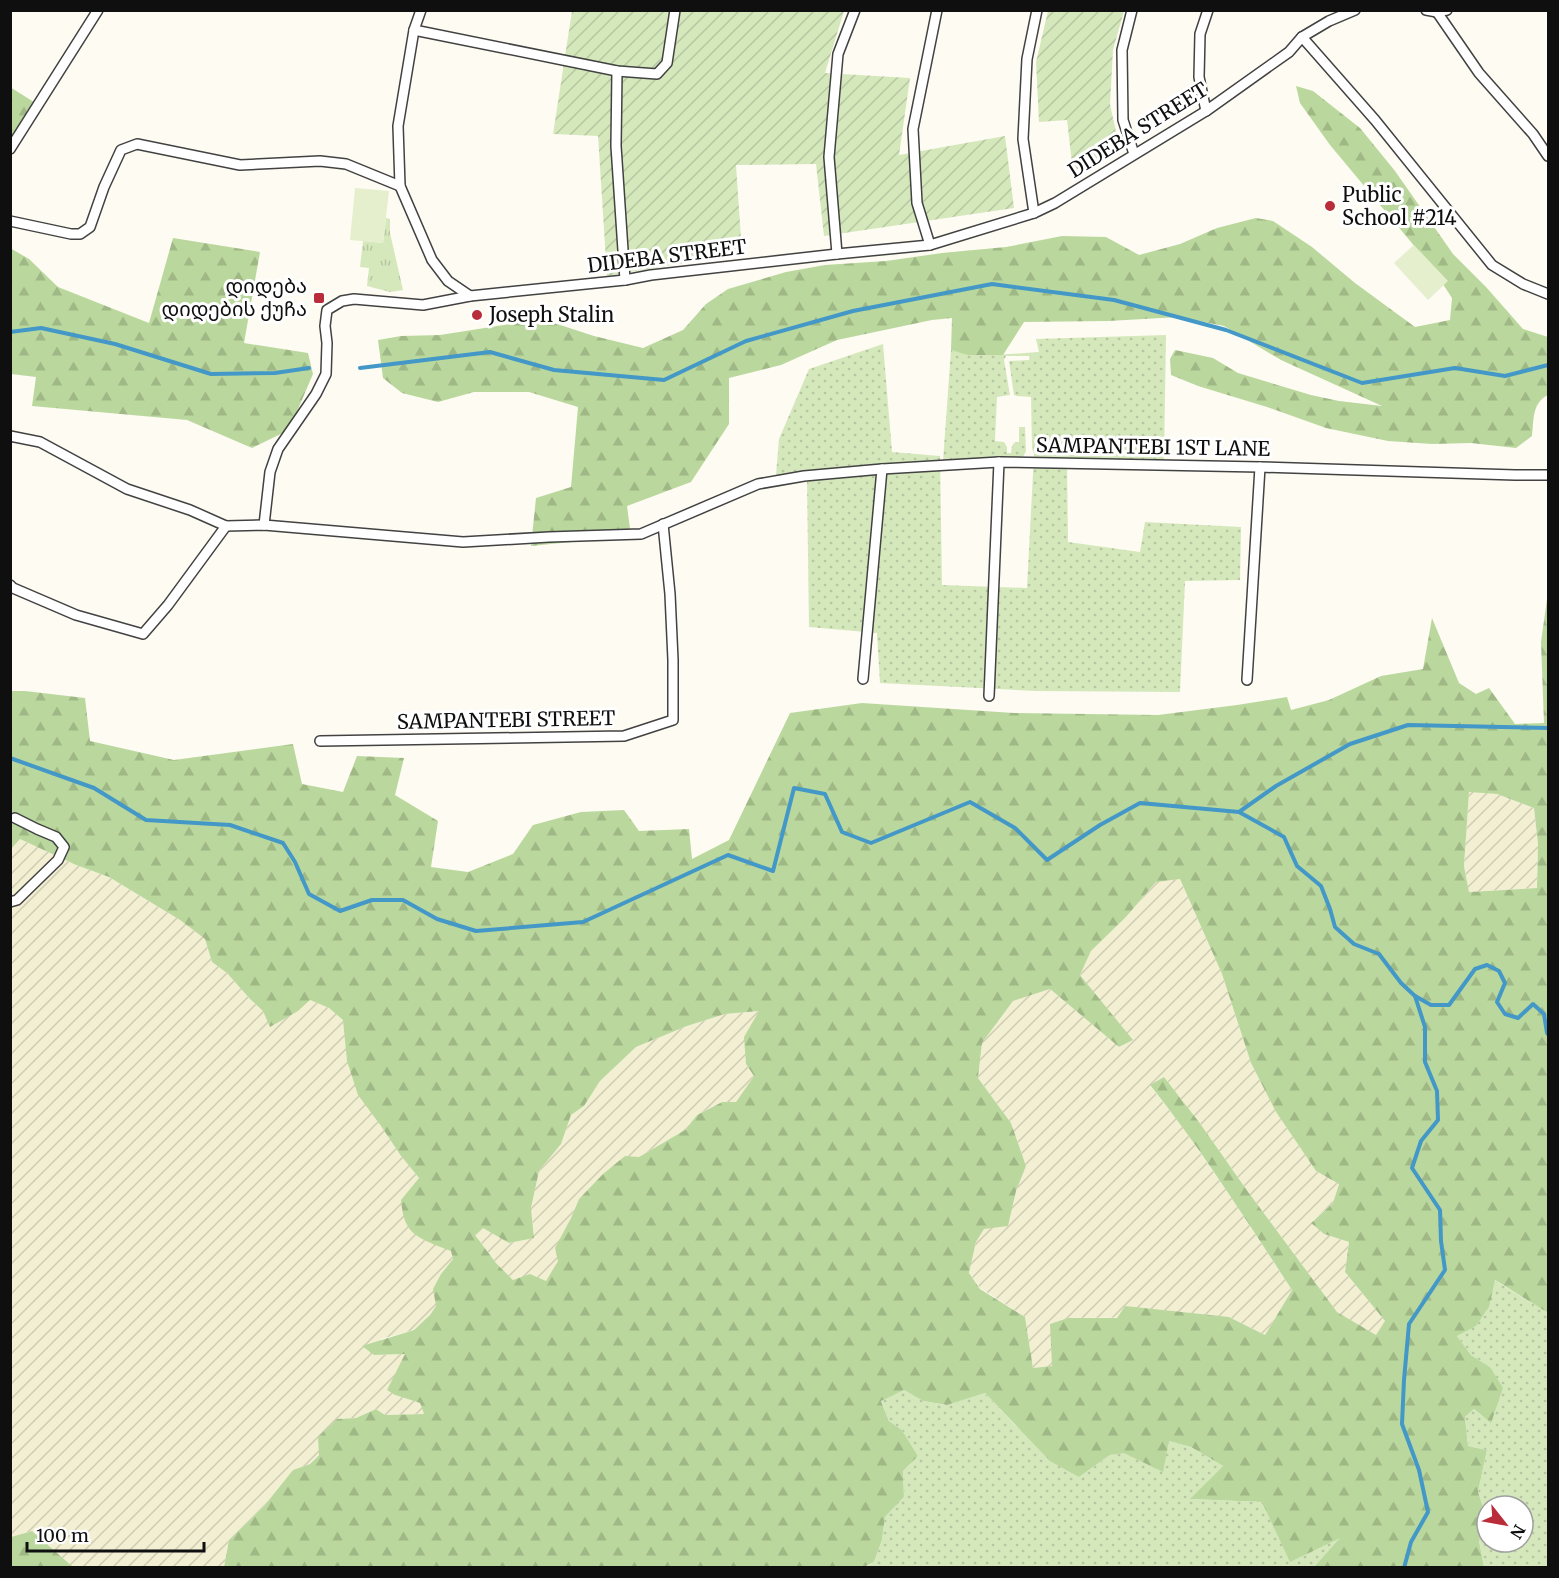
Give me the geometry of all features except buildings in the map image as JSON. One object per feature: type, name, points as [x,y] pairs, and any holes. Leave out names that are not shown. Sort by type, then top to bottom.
[{"type":"street","points":[[10,149],[98,10]]},
{"type":"street","points":[[421,10],[414,30],[398,126],[400,186],[432,260],[448,282],[470,296]]},
{"type":"street","points":[[414,30],[617,71],[657,74],[667,63],[675,10]]},
{"type":"street","points":[[837,254],[829,157],[838,54],[855,10]]},
{"type":"street","points":[[930,245],[917,203],[913,129],[937,10]]},
{"type":"street","points":[[1034,213],[1023,139],[1027,59],[1037,10]]},
{"type":"street","points":[[1132,10],[1122,50],[1122,96],[1123,120],[1134,154]]},
{"type":"street","points":[[1206,111],[1199,77],[1200,34],[1208,10]]},
{"type":"street","name":"DIDEBA STREET","points":[[264,525],[270,472],[278,449],[316,394],[326,374],[327,310],[342,301],[354,299],[423,304],[470,296],[930,245],[1034,213],[1055,203],[1206,111],[1289,52],[1302,37],[1329,21],[1355,10]]},
{"type":"street","points":[[1426,10],[1442,11],[1479,73],[1533,134],[1548,156]]},
{"type":"street","points":[[1302,37],[1375,120],[1492,265],[1523,284],[1548,294]]},
{"type":"street","points":[[617,71],[616,146],[625,280]]},
{"type":"street","points":[[10,221],[80,234],[90,227],[104,187],[121,150],[137,144],[240,165],[320,161],[346,164],[400,186]]},
{"type":"street","points":[[10,436],[40,442],[127,489],[190,510],[226,526],[264,525],[463,542],[641,534],[663,524]]},
{"type":"street","points":[[989,696],[999,462]]},
{"type":"street","name":"SAMPANTEBI 1ST LANE","points":[[663,524],[758,484],[804,476],[999,462],[1548,475]]},
{"type":"street","points":[[1247,680],[1260,467]]},
{"type":"street","points":[[863,679],[882,469]]},
{"type":"street","name":"SAMPANTEBI STREET","points":[[320,741],[624,736],[673,720],[670,594],[663,524]]},
{"type":"street","points":[[10,585],[76,615],[143,634],[168,605],[226,526]]},
{"type":"street","points":[[10,902],[17,900],[58,860],[64,847],[56,837],[15,818]]},
{"type":"shaded area","points":[[1469,791],[1497,794],[1534,808],[1538,844],[1537,888],[1469,892],[1464,866]]},
{"type":"shaded area","points":[[20,839],[76,865],[109,877],[180,920],[205,939],[212,962],[227,973],[263,1011],[298,1011],[310,1000],[329,1008],[344,1020],[347,1061],[381,1126],[419,1178],[424,1240],[451,1250],[453,1259],[441,1274],[436,1306],[430,1315],[414,1330],[381,1339],[374,1355],[405,1354],[395,1395],[420,1403],[424,1414],[385,1415],[376,1409],[356,1418],[337,1419],[319,1454],[310,1464],[293,1470],[264,1506],[229,1540],[224,1567],[73,1567],[32,1531],[11,1537],[10,849]]},
{"type":"shaded area","points":[[1180,879],[1222,974],[1251,1063],[1276,1112],[1316,1171],[1339,1184],[1333,1203],[1311,1222],[1324,1234],[1349,1242],[1345,1272],[1385,1321],[1377,1336],[1337,1312],[1164,1077],[1150,1086],[1178,1121],[1233,1200],[1292,1290],[1265,1335],[1229,1317],[1068,1318],[1052,1367],[1033,1368],[1025,1317],[980,1288],[969,1273],[976,1242],[1016,1191],[1026,1166],[1011,1123],[978,1078],[982,1043],[1013,1001],[1050,989],[1119,1047],[1132,1040],[1080,975],[1091,951],[1126,917],[1157,881]]},
{"type":"shaded area","points":[[760,1011],[746,1064],[754,1076],[736,1102],[721,1102],[697,1115],[685,1130],[639,1157],[579,1199],[558,1261],[546,1282],[513,1280],[496,1263],[475,1235],[483,1227],[509,1243],[534,1238],[531,1208],[539,1171],[561,1144],[571,1115],[584,1106],[600,1081],[636,1047],[687,1026],[725,1014]]},
{"type":"green space","points":[[572,11],[844,11],[825,73],[910,78],[899,155],[1005,136],[1014,208],[824,236],[816,164],[736,165],[742,253],[607,276],[598,136],[553,134]]},
{"type":"green space","points":[[1048,11],[1124,11],[1113,50],[1110,104],[1119,146],[1073,172],[1067,120],[1039,122],[1036,62]]},
{"type":"green space","points":[[1296,86],[1313,91],[1360,128],[1395,171],[1453,254],[1523,329],[1548,337],[1548,395],[1536,407],[1532,436],[1516,448],[1471,443],[1432,444],[1388,441],[1326,428],[1171,375],[1170,359],[1175,350],[1213,358],[1238,373],[1311,395],[1382,406],[1281,360],[1224,326],[1179,317],[1024,322],[1003,355],[968,355],[951,350],[952,318],[837,340],[781,365],[729,378],[729,424],[691,482],[627,506],[631,536],[531,546],[536,498],[571,487],[578,407],[529,392],[474,392],[438,402],[402,393],[383,378],[378,340],[401,336],[440,335],[522,322],[554,323],[643,348],[683,330],[706,304],[728,289],[786,272],[825,265],[886,261],[1006,247],[1062,236],[1106,237],[1139,255],[1180,244],[1217,228],[1256,218],[1273,221],[1312,247],[1355,283],[1415,327],[1450,320],[1452,298],[1431,266],[1330,145],[1300,103]]},
{"type":"green space","points":[[10,87],[37,104],[11,140],[10,140]]},
{"type":"green space","points":[[355,188],[389,191],[383,243],[350,240]]},
{"type":"green space","points":[[386,218],[390,219],[390,233],[403,290],[390,292],[367,286],[369,268],[360,267],[363,241],[383,243]]},
{"type":"green space","points":[[173,238],[260,252],[244,343],[308,353],[313,374],[289,430],[252,448],[187,420],[32,406],[36,377],[11,374],[10,248],[29,259],[58,287],[149,323]]},
{"type":"green space","points":[[1414,245],[1448,281],[1428,300],[1394,263]]},
{"type":"green space","points":[[1166,335],[1164,459],[1067,459],[1068,542],[1140,552],[1145,522],[1241,527],[1240,580],[1185,581],[1180,692],[1035,691],[880,683],[877,633],[809,627],[807,481],[775,487],[779,439],[809,369],[883,344],[892,452],[940,456],[942,585],[1027,588],[1034,454],[1031,397],[1014,395],[1009,361],[1029,360],[1030,356],[1006,356],[1004,360],[1010,395],[997,397],[995,441],[1004,442],[1007,453],[1011,453],[1012,446],[1015,442],[1019,442],[1019,427],[1025,427],[1026,451],[1023,457],[943,461],[951,350],[984,355],[1017,354],[1039,352],[1036,339]]},
{"type":"green space","points":[[1548,592],[1548,1313],[1495,1280],[1489,1307],[1476,1326],[1457,1336],[1471,1355],[1490,1367],[1503,1388],[1491,1423],[1474,1409],[1465,1417],[1468,1446],[1487,1450],[1479,1494],[1475,1494],[1475,1554],[1482,1554],[1484,1567],[1314,1567],[1340,1538],[1290,1562],[1262,1502],[1190,1499],[1223,1466],[1191,1447],[1169,1441],[1163,1472],[1124,1453],[1110,1455],[1079,1477],[1050,1461],[985,1393],[947,1405],[923,1401],[904,1390],[881,1401],[889,1421],[902,1430],[918,1456],[903,1471],[904,1497],[885,1517],[882,1540],[874,1562],[864,1567],[224,1567],[229,1540],[264,1506],[293,1470],[310,1464],[319,1455],[318,1437],[337,1419],[356,1418],[376,1409],[385,1415],[424,1414],[420,1403],[387,1390],[405,1354],[374,1355],[362,1346],[414,1330],[430,1315],[436,1306],[433,1289],[453,1259],[451,1251],[417,1236],[405,1222],[401,1200],[419,1178],[358,1095],[347,1061],[343,1020],[329,1008],[310,1000],[298,1011],[270,1027],[263,1011],[227,973],[212,962],[205,939],[180,920],[109,877],[76,865],[20,839],[11,849],[11,691],[85,698],[90,741],[174,760],[293,744],[302,784],[343,792],[357,756],[404,758],[395,795],[438,821],[431,867],[468,872],[513,854],[533,825],[581,812],[624,810],[639,831],[689,829],[692,859],[729,840],[790,713],[862,703],[1014,713],[1158,715],[1287,697],[1291,710],[1329,700],[1381,676],[1423,669],[1432,618],[1459,683],[1476,694],[1489,688],[1515,724],[1544,723],[1541,642]],"holes":[[[1469,792],[1497,794],[1534,808],[1538,844],[1537,888],[1469,892],[1464,866]],[[1180,879],[1222,974],[1251,1063],[1276,1112],[1316,1171],[1339,1184],[1333,1203],[1311,1223],[1324,1234],[1349,1242],[1345,1272],[1385,1321],[1376,1335],[1337,1312],[1164,1077],[1150,1085],[1206,1160],[1292,1290],[1265,1335],[1229,1317],[1125,1306],[1117,1318],[1068,1318],[1050,1324],[1052,1366],[1033,1368],[1025,1317],[980,1289],[969,1273],[976,1242],[984,1229],[1008,1226],[1016,1191],[1026,1166],[1011,1123],[978,1078],[982,1043],[1013,1001],[1050,989],[1119,1047],[1133,1040],[1080,975],[1091,951],[1126,917],[1156,882]],[[759,1011],[744,1037],[746,1064],[754,1076],[736,1102],[722,1102],[697,1115],[685,1130],[639,1157],[625,1156],[603,1174],[579,1199],[555,1248],[558,1261],[546,1281],[530,1274],[513,1280],[496,1263],[475,1235],[483,1228],[509,1243],[534,1238],[531,1208],[539,1171],[561,1144],[571,1115],[584,1106],[600,1081],[636,1047],[687,1026],[725,1014]]]},
{"type":"green space","points":[[1494,1280],[1548,1313],[1548,1567],[1484,1567],[1482,1554],[1535,1554],[1535,1494],[1479,1494],[1487,1450],[1468,1446],[1465,1417],[1474,1409],[1490,1422],[1490,1367],[1471,1355],[1457,1336],[1475,1325],[1488,1307]]},
{"type":"green space","points":[[904,1390],[923,1401],[946,1405],[985,1393],[1016,1426],[1079,1477],[1110,1455],[1169,1441],[1191,1447],[1223,1466],[1191,1499],[1262,1502],[1342,1537],[1314,1567],[864,1568],[874,1562],[882,1540],[885,1517],[904,1497],[903,1471],[918,1456],[902,1430],[889,1421],[881,1400]]},
{"type":"green space","points":[[32,1531],[73,1567],[11,1567],[11,1537]]},
{"type":"waterway","points":[[360,368],[490,352],[554,370],[664,380],[746,341],[853,311],[992,284],[1114,300],[1226,330],[1362,383],[1455,368],[1505,376],[1548,365]]},
{"type":"waterway","points":[[10,332],[41,328],[115,344],[211,374],[275,373],[309,368]]},
{"type":"waterway","points":[[1239,812],[1276,786],[1350,744],[1408,725],[1548,728]]},
{"type":"waterway","points":[[10,758],[94,788],[146,820],[230,825],[283,843],[295,862],[309,894],[340,911],[372,900],[403,900],[437,919],[476,931],[583,922],[728,855],[773,871],[794,788],[825,794],[842,832],[871,843],[970,802],[1015,828],[1047,860],[1100,825],[1140,803],[1239,812],[1284,837],[1297,866],[1321,886],[1335,927],[1354,944],[1379,954],[1401,983],[1415,996],[1431,1005],[1449,1005],[1475,969],[1487,965],[1499,971],[1505,983],[1497,1002],[1505,1014],[1518,1018],[1533,1004],[1544,1014],[1548,1034]]},
{"type":"waterway","points":[[1404,1568],[1411,1542],[1428,1512],[1419,1470],[1402,1424],[1409,1324],[1445,1270],[1440,1210],[1412,1168],[1421,1141],[1438,1120],[1437,1091],[1425,1062],[1425,1027],[1415,996]]},
{"type":"place","name":"Public School #214","points":[[1330,206]]},
{"type":"place","name":"დიდება დიდების ქუჩა","points":[[319,298]]},
{"type":"place","name":"Joseph Stalin","points":[[477,315]]}]
